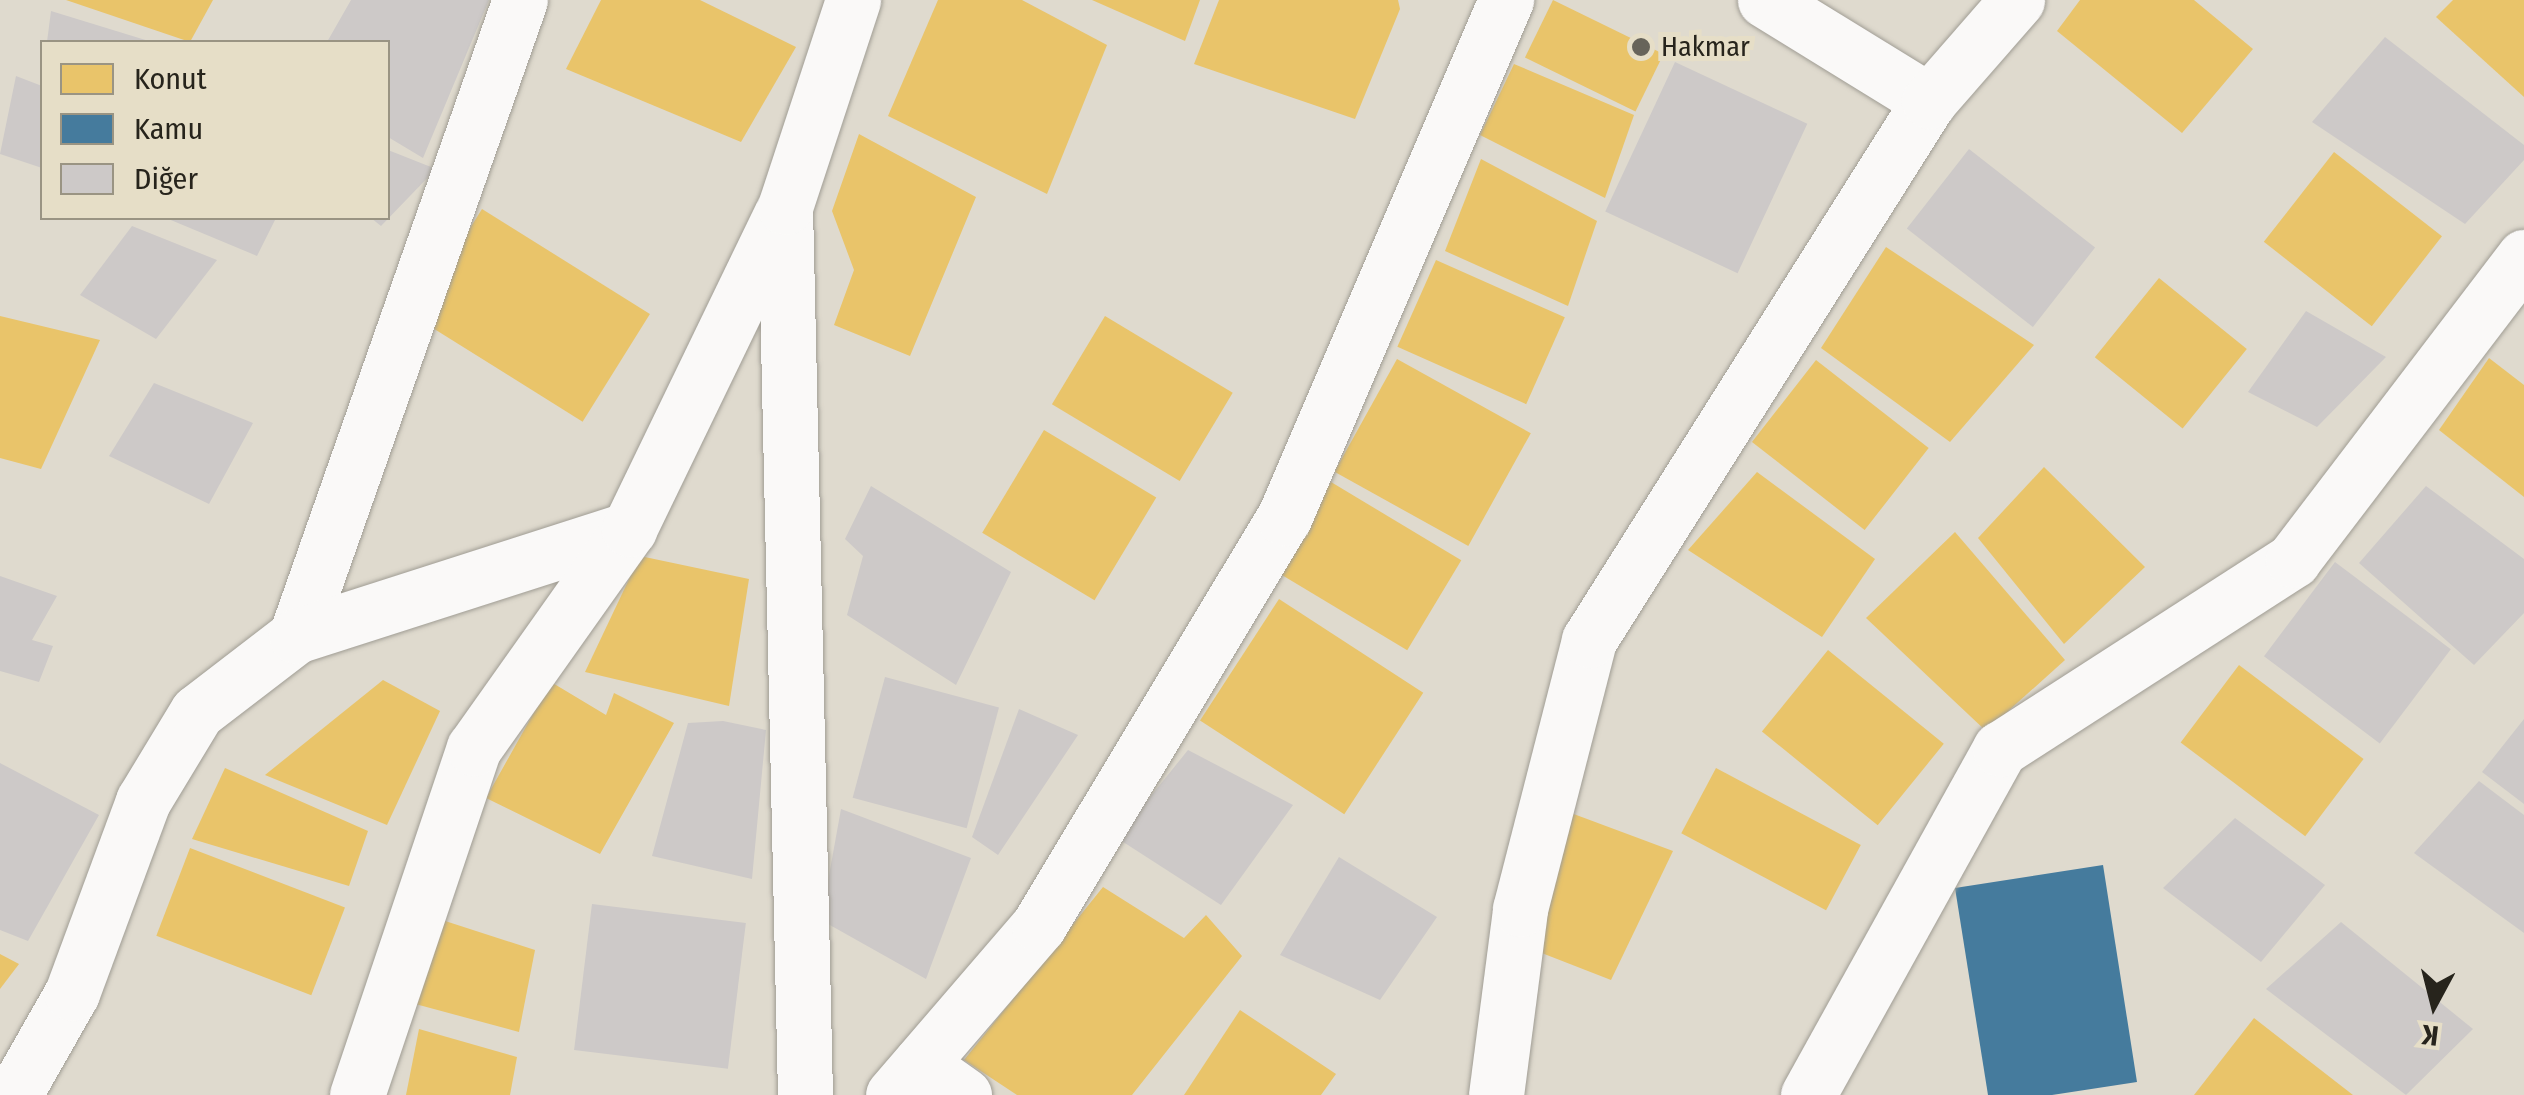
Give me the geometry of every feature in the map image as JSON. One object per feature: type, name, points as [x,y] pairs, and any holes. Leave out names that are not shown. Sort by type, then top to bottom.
[{"type":"street","points":[[296,636],[520,0]]},
{"type":"street","points":[[357,1095],[474,748],[629,529],[785,208],[853,0]]},
{"type":"street","points":[[964,1095],[906,1080],[1038,925],[1284,518],[1506,0]]},
{"type":"street","points":[[1766,0],[1929,102]]},
{"type":"street","points":[[1496,1095],[1520,909],[1589,640],[1929,102],[2017,0]]},
{"type":"street","points":[[785,208],[805,1095]]},
{"type":"street","points":[[1808,1095],[2000,750],[2294,560],[2524,258]]},
{"type":"street","points":[[14,1095],[72,992],[143,801],[196,712],[296,636],[629,529]]},
{"type":"building: Konut","points":[[66,0],[213,0],[191,40]]},
{"type":"building: Konut","points":[[601,0],[700,0],[796,47],[741,142],[566,69]]},
{"type":"building: Konut","points":[[938,0],[1022,0],[1107,45],[1047,194],[888,116]]},
{"type":"building: Konut","points":[[1092,0],[1200,0],[1185,41]]},
{"type":"building: Konut","points":[[1219,0],[1398,0],[1400,9],[1355,119],[1194,64]]},
{"type":"building: Konut","points":[[1553,0],[1664,54],[1635,111],[1525,58]]},
{"type":"building: Konut","points":[[2080,0],[2194,0],[2253,49],[2182,133],[2057,31]]},
{"type":"building: Konut","points":[[2453,0],[2524,0],[2524,97],[2436,17]]},
{"type":"building: Konut","points":[[1514,64],[1634,115],[1605,198],[1480,135]]},
{"type":"building: Konut","points":[[859,134],[976,197],[910,356],[834,325],[854,270],[832,211]]},
{"type":"building: Konut","points":[[2334,152],[2442,236],[2372,326],[2264,242]]},
{"type":"building: Konut","points":[[1481,159],[1597,221],[1568,306],[1445,251]]},
{"type":"building: Konut","points":[[482,209],[650,314],[583,422],[415,317]]},
{"type":"building: Konut","points":[[1886,247],[2034,345],[1950,442],[1821,348]]},
{"type":"building: Konut","points":[[1436,260],[1565,317],[1526,404],[1397,347]]},
{"type":"building: Konut","points":[[2159,278],[2247,349],[2183,428],[2095,357]]},
{"type":"building: Konut","points":[[0,316],[100,340],[41,469],[0,458]]},
{"type":"building: Konut","points":[[1105,316],[1233,393],[1180,481],[1052,404]]},
{"type":"building: Konut","points":[[2489,358],[2524,385],[2524,497],[2439,430]]},
{"type":"building: Konut","points":[[1397,359],[1531,433],[1468,546],[1334,472]]},
{"type":"building: Konut","points":[[1816,360],[1929,448],[1865,530],[1752,442]]},
{"type":"building: Konut","points":[[1044,430],[1156,497],[1094,600],[982,533]]},
{"type":"building: Konut","points":[[2044,467],[2145,567],[2064,644],[1978,538]]},
{"type":"building: Konut","points":[[1757,472],[1875,559],[1822,637],[1688,550]]},
{"type":"building: Konut","points":[[1331,482],[1461,560],[1407,650],[1277,572]]},
{"type":"building: Konut","points":[[1955,532],[2065,660],[1986,731],[1866,618]]},
{"type":"building: Konut","points":[[640,556],[749,579],[729,706],[585,672]]},
{"type":"building: Konut","points":[[1279,599],[1423,693],[1344,814],[1200,721]]},
{"type":"building: Konut","points":[[1828,650],[1944,744],[1878,825],[1762,732]]},
{"type":"building: Konut","points":[[2239,665],[2364,759],[2305,836],[2181,742]]},
{"type":"building: Konut","points":[[383,680],[440,711],[387,825],[265,775]]},
{"type":"building: Konut","points":[[551,682],[606,715],[614,693],[674,723],[600,854],[486,798]]},
{"type":"building: Konut","points":[[225,768],[368,831],[349,886],[192,839]]},
{"type":"building: Konut","points":[[1716,768],[1861,845],[1826,910],[1681,833]]},
{"type":"building: Konut","points":[[1571,813],[1673,851],[1611,980],[1534,950]]},
{"type":"building: Konut","points":[[190,848],[345,907],[311,995],[156,936]]},
{"type":"building: Konut","points":[[1103,887],[1184,938],[1206,915],[1242,956],[1132,1095],[1017,1095],[964,1060]]},
{"type":"building: Konut","points":[[439,919],[535,950],[519,1032],[408,1002]]},
{"type":"building: Konut","points":[[0,954],[19,964],[0,989]]},
{"type":"building: Konut","points":[[1240,1010],[1336,1074],[1321,1095],[1184,1095]]},
{"type":"building: Konut","points":[[2254,1018],[2353,1095],[2194,1095]]},
{"type":"building: Konut","points":[[419,1029],[517,1057],[510,1095],[406,1095]]},
{"type":"building: Kamu","points":[[2103,865],[2137,1082],[2052,1095],[1988,1095],[1955,888]]},
{"type":"building: Diğer","points":[[351,0],[489,0],[423,158],[390,138],[390,40],[328,40]]},
{"type":"building: Diğer","points":[[51,11],[145,40],[47,40]]},
{"type":"building: Diğer","points":[[2385,37],[2524,145],[2524,160],[2465,224],[2312,122]]},
{"type":"building: Diğer","points":[[1675,62],[1807,124],[1738,273],[1605,212]]},
{"type":"building: Diğer","points":[[16,76],[40,85],[40,167],[0,154]]},
{"type":"building: Diğer","points":[[1969,149],[2095,248],[2033,327],[1907,229]]},
{"type":"building: Diğer","points":[[390,151],[436,169],[390,217]]},
{"type":"building: Diğer","points":[[171,220],[275,220],[257,256]]},
{"type":"building: Diğer","points":[[132,226],[217,260],[156,339],[80,295]]},
{"type":"building: Diğer","points":[[2306,311],[2386,357],[2317,427],[2248,392]]},
{"type":"building: Diğer","points":[[154,383],[253,423],[209,504],[109,456]]},
{"type":"building: Diğer","points":[[871,486],[1011,572],[956,685],[847,615],[863,556],[845,539]]},
{"type":"building: Diğer","points":[[2426,486],[2524,559],[2524,613],[2474,665],[2359,563]]},
{"type":"building: Diğer","points":[[2335,562],[2451,649],[2380,744],[2264,656]]},
{"type":"building: Diğer","points":[[0,576],[57,596],[32,640],[53,646],[39,682],[0,671]]},
{"type":"building: Diğer","points":[[885,677],[999,708],[967,828],[853,798]]},
{"type":"building: Diğer","points":[[1019,709],[1078,735],[998,855],[972,837]]},
{"type":"building: Diğer","points":[[2524,719],[2524,804],[2482,772]]},
{"type":"building: Diğer","points":[[723,721],[766,730],[752,879],[652,856],[688,723]]},
{"type":"building: Diğer","points":[[1188,750],[1293,805],[1221,905],[1117,838]]},
{"type":"building: Diğer","points":[[0,763],[99,815],[28,941],[0,930]]},
{"type":"building: Diğer","points":[[2479,781],[2524,815],[2524,933],[2414,853]]},
{"type":"building: Diğer","points":[[841,809],[971,858],[926,979],[821,920]]},
{"type":"building: Diğer","points":[[2235,818],[2325,885],[2261,962],[2163,888]]},
{"type":"building: Diğer","points":[[1339,857],[1437,917],[1380,1000],[1280,955]]},
{"type":"building: Diğer","points":[[592,904],[746,923],[728,1069],[574,1050]]},
{"type":"building: Diğer","points":[[2341,922],[2473,1029],[2406,1095],[2266,989]]},
{"type":"place","name":"Hakmar","points":[[1641,47]]}]
